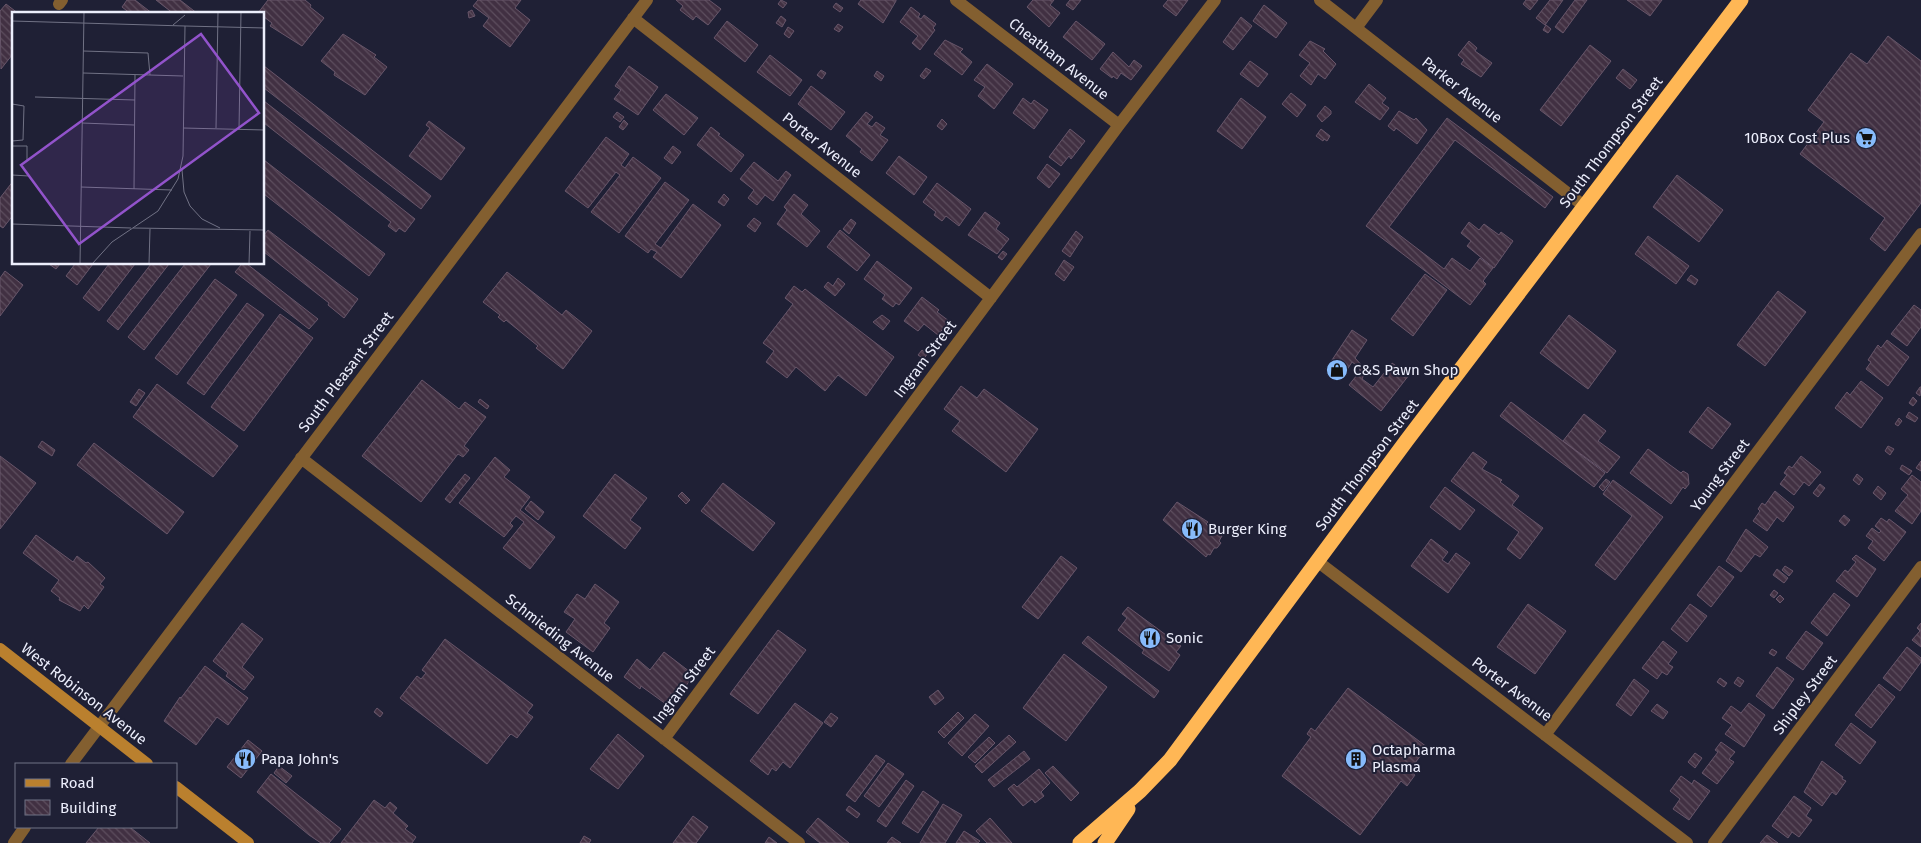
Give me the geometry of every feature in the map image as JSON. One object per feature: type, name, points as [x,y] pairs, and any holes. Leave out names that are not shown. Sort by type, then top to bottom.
[{"type":"highway","name":"South Thompson Street","points":[[1080,843],[1140,791],[1170,760],[1316,561],[1741,0]]},
{"type":"highway","points":[[1106,843],[1140,791]]},
{"type":"street","name":"South Pleasant Street","points":[[72,763],[647,0]]},
{"type":"street","name":"Cheatham Avenue","points":[[956,0],[1119,125]]},
{"type":"street","name":"Ingram Street","points":[[664,739],[1119,125],[1215,0]]},
{"type":"street","name":"Parker Avenue","points":[[1320,0],[1584,206]]},
{"type":"street","points":[[1356,28],[1377,0]]},
{"type":"street","name":"Porter Avenue","points":[[633,18],[991,298]]},
{"type":"street","name":"Young Street","points":[[1546,735],[1921,234]]},
{"type":"street","name":"Schmieding Avenue","points":[[301,458],[799,843]]},
{"type":"street","name":"Porter Avenue","points":[[1316,561],[1687,843]]},
{"type":"street","name":"Shipley Street","points":[[1714,843],[1921,567]]},
{"type":"street","name":"West Robinson Avenue","points":[[0,649],[146,763]]},
{"type":"street","points":[[178,789],[248,843]]},
{"type":"street","points":[[14,843],[24,828]]},
{"type":"building","points":[[127,0],[135,0],[150,12],[128,12],[122,7]]},
{"type":"building","points":[[156,0],[180,0],[195,12],[171,12]]},
{"type":"building","points":[[268,0],[305,0],[311,5],[310,7],[324,18],[302,46],[270,26],[272,23],[265,18],[265,12],[259,12]]},
{"type":"building","points":[[478,0],[521,0],[515,8],[530,20],[510,47],[483,26],[489,18],[473,6]]},
{"type":"building","points":[[676,0],[709,0],[721,9],[708,25],[696,16],[693,20],[680,10],[683,6]]},
{"type":"building","points":[[781,0],[787,3],[783,8],[778,4]]},
{"type":"building","points":[[861,0],[896,1],[883,23],[858,4]]},
{"type":"building","points":[[1033,0],[1054,0],[1050,5],[1060,13],[1049,27],[1027,7]]},
{"type":"building","points":[[1070,0],[1081,0],[1073,10],[1066,5]]},
{"type":"building","points":[[1168,0],[1188,0],[1176,16],[1163,6]]},
{"type":"building","points":[[1526,0],[1538,0],[1530,10],[1523,4]]},
{"type":"building","points":[[1550,0],[1563,0],[1545,25],[1536,18]]},
{"type":"building","points":[[1575,0],[1587,0],[1563,33],[1555,27]]},
{"type":"building","points":[[1627,0],[1662,0],[1650,16]]},
{"type":"building","points":[[836,3],[843,8],[840,12],[833,7]]},
{"type":"building","points":[[6,4],[16,12],[12,12],[12,55],[1,69],[0,11]]},
{"type":"building","points":[[1264,5],[1287,23],[1276,38],[1253,21]]},
{"type":"building","points":[[911,7],[920,14],[918,17],[921,19],[924,15],[936,24],[933,28],[935,30],[920,50],[912,43],[918,36],[900,22]]},
{"type":"building","points":[[472,10],[475,16],[469,18],[468,12]]},
{"type":"building","points":[[781,16],[786,20],[782,27],[776,23]]},
{"type":"building","points":[[1241,17],[1252,26],[1233,50],[1223,42]]},
{"type":"building","points":[[727,21],[758,45],[745,62],[714,38]]},
{"type":"building","points":[[1076,21],[1105,44],[1092,60],[1063,37]]},
{"type":"building","points":[[838,24],[843,27],[839,32],[834,29]]},
{"type":"building","points":[[1546,25],[1551,29],[1548,33],[1543,30]]},
{"type":"building","points":[[788,27],[794,31],[789,38],[784,34]]},
{"type":"building","points":[[343,34],[376,55],[374,57],[387,67],[365,95],[334,75],[335,72],[321,61]]},
{"type":"building","name":"10Box Cost Plus","points":[[1888,36],[1921,61],[1921,203],[1885,251],[1870,239],[1885,218],[1800,154],[1824,122],[1808,110],[1851,53],[1867,64]]},
{"type":"building","points":[[945,40],[963,49],[960,52],[972,62],[962,75],[934,54]]},
{"type":"building","points":[[1310,41],[1325,49],[1323,51],[1336,64],[1325,79],[1318,74],[1311,85],[1300,76],[1310,63],[1299,55]]},
{"type":"building","points":[[1469,41],[1477,48],[1475,51],[1492,63],[1481,77],[1461,64],[1464,60],[1458,55]]},
{"type":"building","points":[[1590,45],[1611,61],[1561,126],[1540,110]]},
{"type":"building","points":[[1113,52],[1129,67],[1134,60],[1142,66],[1131,80],[1121,73],[1117,79],[1113,76],[1112,78],[1100,69]]},
{"type":"building","points":[[770,55],[802,80],[790,96],[757,72]]},
{"type":"building","points":[[1250,61],[1268,74],[1258,87],[1240,74]]},
{"type":"building","points":[[987,64],[1013,84],[994,109],[978,96],[985,87],[974,80]]},
{"type":"building","points":[[629,66],[658,87],[638,115],[614,99],[621,90],[615,86]]},
{"type":"building","points":[[265,67],[431,196],[421,209],[265,89]]},
{"type":"building","points":[[926,68],[931,71],[924,79],[920,76]]},
{"type":"building","points":[[1623,69],[1637,80],[1630,89],[1616,78]]},
{"type":"building","points":[[821,70],[826,73],[822,79],[817,75]]},
{"type":"building","points":[[877,71],[884,76],[881,81],[874,76]]},
{"type":"building","points":[[1369,84],[1386,98],[1382,103],[1389,108],[1380,120],[1355,102]]},
{"type":"building","points":[[811,86],[845,112],[831,130],[798,104]]},
{"type":"building","points":[[1291,93],[1306,105],[1297,117],[1282,104]]},
{"type":"building","points":[[666,94],[698,118],[684,135],[653,110]]},
{"type":"building","points":[[1023,98],[1031,104],[1034,100],[1048,110],[1034,129],[1013,113]]},
{"type":"building","points":[[1241,98],[1266,117],[1242,149],[1217,131]]},
{"type":"building","points":[[265,102],[415,219],[405,232],[399,228],[396,232],[388,226],[391,222],[265,124]]},
{"type":"building","points":[[1325,106],[1331,111],[1331,114],[1322,122],[1317,116]]},
{"type":"building","points":[[1399,111],[1414,120],[1416,118],[1427,130],[1417,144],[1396,128],[1394,131],[1388,126]]},
{"type":"building","points":[[617,112],[624,117],[620,122],[613,117]]},
{"type":"building","points":[[866,112],[873,117],[867,124],[872,127],[876,122],[885,128],[880,135],[888,140],[872,161],[860,152],[862,149],[846,136]]},
{"type":"building","points":[[1447,118],[1553,197],[1545,208],[1455,140],[1389,227],[1444,269],[1452,258],[1470,271],[1480,258],[1493,268],[1483,281],[1486,284],[1470,305],[1366,226]]},
{"type":"building","points":[[942,119],[947,124],[942,130],[937,126]]},
{"type":"building","points":[[624,120],[628,124],[623,130],[619,127]]},
{"type":"building","points":[[429,121],[465,148],[441,180],[409,156],[430,128],[426,125]]},
{"type":"building","points":[[711,127],[720,134],[718,135],[744,155],[731,172],[697,145]]},
{"type":"building","points":[[1070,129],[1085,141],[1071,159],[1069,156],[1061,166],[1049,157]]},
{"type":"building","points":[[1321,129],[1330,136],[1327,141],[1324,139],[1323,141],[1316,136]]},
{"type":"building","points":[[606,137],[629,154],[621,165],[625,168],[633,157],[661,178],[619,233],[591,212],[620,175],[616,172],[588,208],[565,191]]},
{"type":"building","points":[[673,146],[681,152],[672,164],[664,158]]},
{"type":"building","points":[[899,156],[927,177],[914,195],[886,173]]},
{"type":"building","points":[[265,161],[385,254],[369,276],[265,195]]},
{"type":"building","points":[[754,162],[778,181],[786,171],[791,175],[773,201],[765,195],[757,205],[748,198],[754,190],[740,179]]},
{"type":"building","points":[[1047,164],[1060,174],[1049,188],[1037,178]]},
{"type":"building","points":[[1677,175],[1723,210],[1699,242],[1653,207]]},
{"type":"building","points":[[665,182],[689,200],[655,244],[661,248],[693,204],[721,225],[681,278],[653,257],[657,252],[651,249],[648,253],[625,236]]},
{"type":"building","points":[[12,183],[12,217],[3,228],[0,226],[0,198]]},
{"type":"building","points":[[937,183],[971,209],[959,226],[946,216],[942,221],[934,215],[936,212],[923,202]]},
{"type":"building","points":[[724,194],[729,199],[724,206],[718,202]]},
{"type":"building","points":[[794,194],[808,205],[801,214],[820,231],[807,247],[777,224],[787,210],[784,207]]},
{"type":"building","points":[[985,212],[1000,223],[996,229],[1009,239],[997,254],[968,235]]},
{"type":"building","points":[[754,218],[761,223],[755,232],[747,226]]},
{"type":"building","points":[[851,219],[856,223],[849,234],[843,229]]},
{"type":"building","points":[[1469,222],[1479,230],[1484,224],[1499,235],[1501,232],[1513,241],[1494,268],[1467,246],[1471,241],[1461,233]]},
{"type":"building","points":[[268,230],[358,299],[344,318],[328,305],[329,303],[265,253],[265,234]]},
{"type":"building","points":[[840,230],[870,255],[857,271],[827,247]]},
{"type":"building","points":[[1076,231],[1083,237],[1070,257],[1062,251]]},
{"type":"building","points":[[1648,236],[1689,266],[1676,284],[1635,254]]},
{"type":"building","points":[[1003,251],[1007,254],[1002,260],[998,257]]},
{"type":"building","points":[[1064,260],[1074,267],[1064,281],[1055,274]]},
{"type":"building","points":[[877,261],[912,288],[899,305],[896,303],[893,307],[882,299],[885,295],[864,279]]},
{"type":"building","points":[[50,265],[59,265],[56,269]]},
{"type":"building","points":[[74,265],[92,265],[77,285],[66,276]]},
{"type":"building","points":[[108,265],[134,265],[99,311],[83,298]]},
{"type":"building","points":[[150,265],[168,265],[118,330],[107,321]]},
{"type":"building","points":[[184,265],[210,265],[144,350],[128,337]]},
{"type":"building","points":[[241,265],[248,265],[318,319],[309,329],[235,272]]},
{"type":"building","points":[[5,271],[23,285],[0,316],[0,278]]},
{"type":"building","points":[[507,272],[562,315],[566,310],[592,331],[563,369],[536,348],[538,346],[506,320],[504,322],[498,317],[500,315],[483,302]]},
{"type":"building","points":[[1425,274],[1447,290],[1413,336],[1391,319]]},
{"type":"building","points":[[1691,275],[1698,280],[1695,285],[1687,280]]},
{"type":"building","points":[[838,278],[845,284],[835,296],[824,287],[828,282],[833,286]]},
{"type":"building","points":[[215,279],[237,295],[177,375],[155,358]]},
{"type":"building","points":[[794,286],[802,292],[805,289],[894,357],[866,396],[838,375],[825,391],[796,367],[787,378],[766,362],[774,351],[763,343],[793,304],[785,298]]},
{"type":"building","points":[[1778,291],[1806,312],[1765,366],[1737,345]]},
{"type":"building","points":[[922,297],[939,310],[937,312],[949,321],[938,335],[924,324],[918,331],[904,321]]},
{"type":"building","points":[[247,303],[264,315],[204,395],[187,383]]},
{"type":"building","points":[[1914,305],[1921,310],[1921,327],[1907,346],[1891,334]]},
{"type":"building","points":[[280,314],[313,338],[244,431],[211,407]]},
{"type":"building","points":[[882,315],[890,321],[883,330],[873,322]]},
{"type":"building","points":[[1569,315],[1616,351],[1588,389],[1540,353]]},
{"type":"building","name":"C&S Pawn Shop","points":[[1352,330],[1367,340],[1355,358],[1366,370],[1362,379],[1373,387],[1392,363],[1409,375],[1381,411],[1349,385],[1357,375],[1359,377],[1361,374],[1359,367],[1352,362],[1341,379],[1326,369]]},
{"type":"building","points":[[1887,340],[1909,357],[1888,386],[1866,369],[1871,362],[1868,360],[1878,345],[1881,348]]},
{"type":"building","points":[[922,350],[927,354],[924,359],[918,355]]},
{"type":"building","points":[[422,380],[459,409],[465,402],[486,417],[464,446],[469,450],[463,457],[458,454],[421,502],[362,456]]},
{"type":"building","points":[[1861,381],[1883,398],[1861,428],[1835,408],[1847,392],[1850,395]]},
{"type":"building","points":[[157,384],[238,446],[213,477],[133,417]]},
{"type":"building","points":[[961,386],[977,398],[984,389],[1038,429],[1006,472],[952,431],[960,421],[944,409]]},
{"type":"building","points":[[1921,387],[1920,396],[1916,393]]},
{"type":"building","points":[[139,389],[145,393],[136,406],[130,402]]},
{"type":"building","points":[[1913,397],[1917,401],[1913,406],[1909,403]]},
{"type":"building","points":[[480,399],[489,406],[487,409],[478,402]]},
{"type":"building","points":[[1511,402],[1605,473],[1594,487],[1500,416]]},
{"type":"building","points":[[1708,407],[1731,424],[1712,449],[1689,432]]},
{"type":"building","points":[[1909,412],[1918,418],[1915,422],[1906,417]]},
{"type":"building","points":[[1584,414],[1606,431],[1598,441],[1620,457],[1607,473],[1563,441]]},
{"type":"building","points":[[1899,418],[1902,421],[1898,426],[1895,424]]},
{"type":"building","points":[[42,441],[55,450],[52,456],[38,447]]},
{"type":"building","points":[[94,443],[184,512],[167,534],[77,465]]},
{"type":"building","points":[[1888,446],[1894,449],[1890,455],[1885,451]]},
{"type":"building","points":[[1648,449],[1681,473],[1683,471],[1688,474],[1689,484],[1685,489],[1683,487],[1671,504],[1630,473]]},
{"type":"building","points":[[1473,452],[1487,462],[1482,469],[1502,480],[1500,482],[1519,496],[1512,505],[1543,528],[1520,559],[1507,549],[1519,532],[1451,481]]},
{"type":"building","points":[[0,456],[36,483],[0,529]]},
{"type":"building","points":[[1801,456],[1821,472],[1809,486],[1804,482],[1794,495],[1780,484],[1787,475],[1784,473],[1789,466],[1792,468]]},
{"type":"building","points":[[495,457],[510,470],[504,477],[530,497],[520,510],[555,537],[530,569],[503,548],[524,522],[516,516],[510,523],[513,526],[504,537],[459,503]]},
{"type":"building","points":[[1921,461],[1921,471],[1916,468]]},
{"type":"building","points":[[1902,465],[1912,471],[1909,475],[1900,469]]},
{"type":"building","points":[[465,474],[470,478],[450,503],[445,499]]},
{"type":"building","points":[[615,474],[647,498],[630,520],[641,528],[625,549],[583,516]]},
{"type":"building","points":[[1857,474],[1863,479],[1859,485],[1853,480]]},
{"type":"building","points":[[1912,475],[1921,482],[1921,511],[1912,524],[1895,511],[1908,495],[1901,489]]},
{"type":"building","points":[[1606,479],[1610,482],[1603,491],[1599,487]]},
{"type":"building","points":[[1613,480],[1663,517],[1615,580],[1595,565],[1632,516],[1603,494]]},
{"type":"building","points":[[723,483],[775,523],[753,551],[701,511]]},
{"type":"building","points":[[1820,484],[1825,488],[1818,497],[1813,493]]},
{"type":"building","points":[[1878,486],[1886,493],[1881,500],[1873,493]]},
{"type":"building","points":[[1445,487],[1475,510],[1460,530],[1430,507]]},
{"type":"building","points":[[1775,491],[1794,507],[1783,522],[1777,517],[1767,531],[1753,521],[1760,511],[1758,509],[1762,503],[1765,505]]},
{"type":"building","points":[[682,492],[690,500],[686,504],[678,496]]},
{"type":"building","points":[[531,501],[544,512],[538,520],[525,509]]},
{"type":"building","name":"Burger King","points":[[1177,502],[1208,522],[1206,524],[1211,528],[1209,529],[1222,536],[1219,541],[1221,543],[1217,548],[1214,548],[1210,555],[1208,554],[1206,557],[1163,520]]},
{"type":"building","points":[[1844,515],[1850,520],[1845,526],[1839,521]]},
{"type":"building","points":[[1881,518],[1887,522],[1889,519],[1906,532],[1884,561],[1868,548],[1873,541],[1866,536],[1872,528],[1879,533],[1881,531],[1875,526]]},
{"type":"building","points":[[1746,529],[1768,547],[1760,557],[1755,554],[1741,572],[1726,561]]},
{"type":"building","points":[[36,535],[73,562],[77,556],[86,563],[88,562],[105,578],[100,584],[104,587],[88,609],[84,605],[80,611],[59,600],[60,598],[51,591],[59,580],[23,553]]},
{"type":"building","points":[[1431,539],[1448,552],[1442,560],[1448,564],[1456,553],[1470,563],[1448,593],[1411,566]]},
{"type":"building","points":[[1856,555],[1876,569],[1857,597],[1836,581],[1845,570],[1848,572],[1856,562],[1852,559]]},
{"type":"building","points":[[1061,556],[1077,568],[1038,619],[1022,607]]},
{"type":"building","points":[[1719,566],[1734,577],[1711,607],[1697,595]]},
{"type":"building","points":[[1785,566],[1793,571],[1789,576],[1782,570]]},
{"type":"building","points":[[1777,569],[1788,578],[1784,583],[1773,575]]},
{"type":"building","points":[[595,584],[619,602],[604,623],[610,628],[593,652],[566,632],[575,619],[564,612],[577,594],[585,599]]},
{"type":"building","points":[[1774,590],[1778,593],[1774,598],[1770,595]]},
{"type":"building","points":[[1834,593],[1850,605],[1827,636],[1811,623]]},
{"type":"building","points":[[1780,595],[1784,599],[1780,603],[1776,599]]},
{"type":"building","points":[[1528,604],[1566,631],[1535,674],[1497,647]]},
{"type":"building","points":[[1690,604],[1707,616],[1687,642],[1671,629]]},
{"type":"building","name":"Sonic","points":[[1128,607],[1181,646],[1176,652],[1180,655],[1169,671],[1142,653],[1144,650],[1118,630],[1127,618],[1122,614]]},
{"type":"building","points":[[242,623],[263,639],[242,667],[254,677],[244,690],[226,676],[228,673],[213,661]]},
{"type":"building","points":[[1921,623],[1921,647],[1912,640],[1920,631],[1917,628]]},
{"type":"building","points":[[778,630],[806,650],[758,714],[730,694]]},
{"type":"building","points":[[1806,631],[1823,643],[1803,670],[1786,658]]},
{"type":"building","points":[[1088,636],[1159,691],[1154,698],[1082,643]]},
{"type":"building","points":[[445,639],[533,705],[527,713],[533,717],[517,738],[511,734],[487,764],[400,698],[417,676],[421,679],[426,673],[422,670]]},
{"type":"building","points":[[1663,641],[1677,652],[1668,664],[1673,667],[1667,675],[1662,672],[1657,679],[1642,668]]},
{"type":"building","points":[[1907,647],[1921,658],[1921,662],[1900,691],[1883,678]]},
{"type":"building","points":[[1772,649],[1777,652],[1774,656],[1769,653]]},
{"type":"building","points":[[664,652],[694,675],[670,707],[641,686],[640,689],[624,677],[637,659],[650,670]]},
{"type":"building","points":[[1064,654],[1107,687],[1066,741],[1023,708]]},
{"type":"building","points":[[205,666],[248,698],[228,725],[217,717],[196,745],[164,721],[180,697]]},
{"type":"building","points":[[1777,667],[1794,679],[1773,709],[1756,696]]},
{"type":"building","points":[[1738,677],[1744,681],[1740,687],[1734,683]]},
{"type":"building","points":[[1720,678],[1727,683],[1724,687],[1717,682]]},
{"type":"building","points":[[1634,679],[1649,691],[1631,716],[1616,705]]},
{"type":"building","points":[[1879,684],[1895,697],[1871,728],[1855,715]]},
{"type":"building","name":"Octapharma Plasma","points":[[1348,688],[1427,747],[1409,771],[1415,775],[1407,786],[1401,781],[1360,835],[1282,776],[1311,737],[1307,734],[1311,728],[1315,731]]},
{"type":"building","points":[[938,690],[944,698],[935,705],[929,697]]},
{"type":"building","points":[[795,703],[823,723],[790,768],[783,762],[776,771],[772,768],[768,775],[750,761]]},
{"type":"building","points":[[1749,703],[1765,715],[1744,747],[1725,734],[1732,725],[1722,718],[1731,706],[1741,713]]},
{"type":"building","points":[[1657,704],[1668,712],[1663,719],[1651,711]]},
{"type":"building","points":[[377,708],[383,713],[380,717],[374,712]]},
{"type":"building","points":[[958,712],[964,718],[944,738],[938,732]]},
{"type":"building","points":[[831,713],[838,718],[831,727],[824,722]]},
{"type":"building","points":[[975,714],[989,726],[962,756],[948,743]]},
{"type":"building","points":[[1851,723],[1876,742],[1860,764],[1835,745]]},
{"type":"building","points":[[618,734],[644,756],[618,789],[590,769]]},
{"type":"building","points":[[1009,735],[1016,742],[982,773],[975,766]]},
{"type":"building","points":[[989,737],[995,743],[975,763],[968,757]]},
{"type":"building","name":"Papa John's","points":[[248,740],[262,751],[241,778],[227,767]]},
{"type":"building","points":[[1721,742],[1735,752],[1729,759],[1734,762],[1717,784],[1702,773],[1718,752],[1715,750]]},
{"type":"building","points":[[1024,751],[1030,759],[994,787],[988,780]]},
{"type":"building","points":[[1695,753],[1702,758],[1695,768],[1688,762]]},
{"type":"building","points":[[876,755],[885,761],[855,802],[846,795]]},
{"type":"building","points":[[1822,761],[1846,781],[1836,795],[1832,792],[1822,806],[1804,792]]},
{"type":"building","points":[[888,763],[904,774],[879,807],[864,796]]},
{"type":"building","points":[[279,766],[292,776],[286,783],[274,773]]},
{"type":"building","points":[[1053,766],[1079,793],[1071,801],[1045,773]]},
{"type":"building","points":[[1039,769],[1050,783],[1041,792],[1044,796],[1035,803],[1032,799],[1023,806],[1008,789],[1014,784],[1017,787]]},
{"type":"building","points":[[271,774],[341,829],[329,843],[321,843],[309,835],[257,792]]},
{"type":"building","points":[[1681,776],[1692,784],[1694,780],[1710,791],[1689,820],[1673,809],[1680,799],[1670,791]]},
{"type":"building","points":[[906,780],[914,786],[886,827],[877,821]]},
{"type":"building","points":[[923,791],[939,802],[918,833],[902,823]]},
{"type":"building","points":[[1794,796],[1811,808],[1806,816],[1812,820],[1799,837],[1792,832],[1788,838],[1772,826]]},
{"type":"building","points":[[374,800],[385,808],[390,802],[397,808],[393,813],[408,826],[405,829],[416,837],[412,843],[341,843]]},
{"type":"building","points":[[943,804],[962,815],[945,843],[920,843]]},
{"type":"building","points":[[849,806],[860,814],[857,818],[846,810]]},
{"type":"building","points":[[693,816],[708,827],[696,843],[673,843]]},
{"type":"building","points":[[818,818],[849,843],[820,843],[806,832]]},
{"type":"building","points":[[990,818],[1012,843],[987,843],[976,831]]},
{"type":"building","points":[[98,828],[131,828],[150,843],[86,843]]},
{"type":"building","points":[[964,831],[980,841],[978,843],[956,843]]},
{"type":"building","points":[[1767,835],[1778,843],[1760,843]]},
{"type":"building","points":[[584,836],[591,840],[589,843],[580,843]]},
{"type":"building","points":[[769,837],[777,843],[765,843]]},
{"type":"building","points":[[892,837],[901,843],[887,843]]},
{"type":"place","name":"10Box Cost Plus","points":[[1866,138]]},
{"type":"place","name":"C&S Pawn Shop","points":[[1337,370]]},
{"type":"place","name":"Burger King","points":[[1192,529]]},
{"type":"place","name":"Sonic","points":[[1150,638]]},
{"type":"place","name":"Papa John's","points":[[245,759]]},
{"type":"place","name":"Octapharma Plasma","points":[[1356,759]]}]
